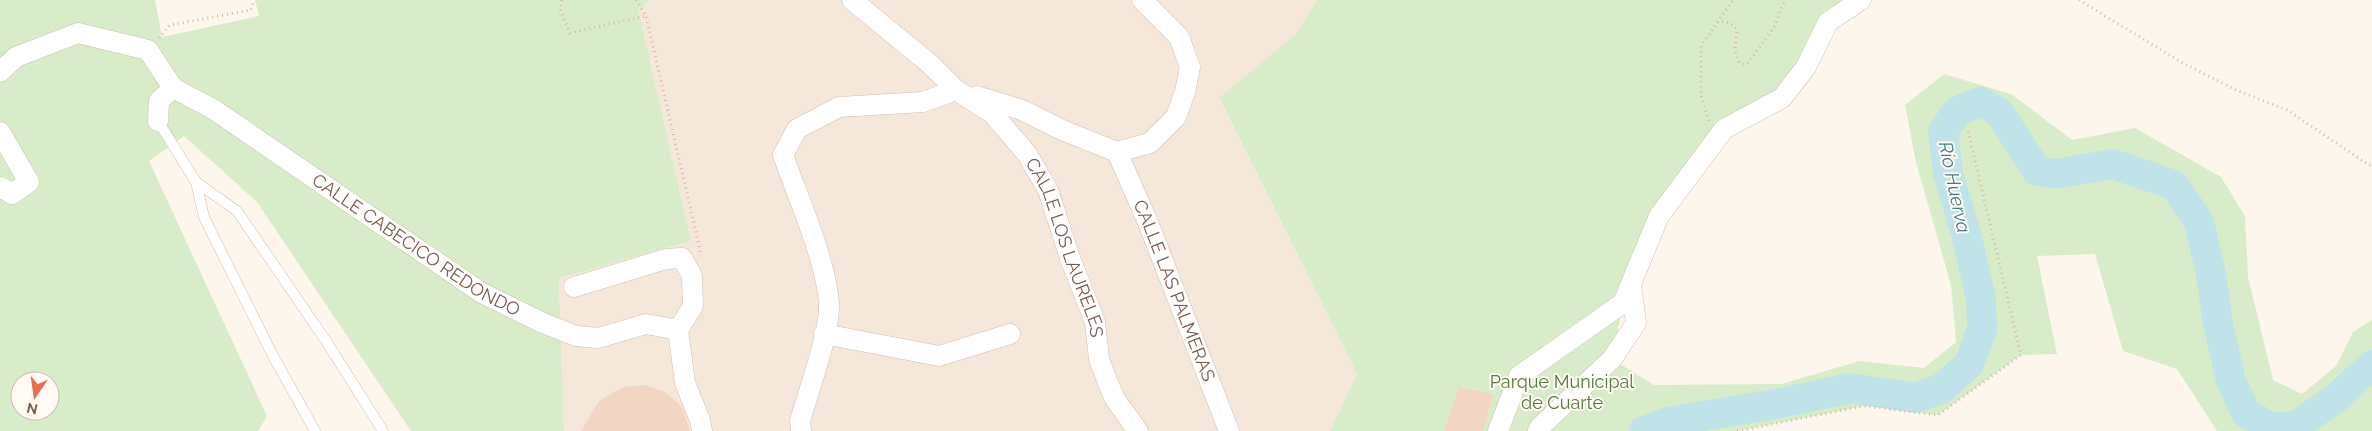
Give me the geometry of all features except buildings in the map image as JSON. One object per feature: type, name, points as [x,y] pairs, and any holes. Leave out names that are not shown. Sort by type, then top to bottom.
[{"type":"street","name":"CALLE LOS LAURELES","points":[[852,0],[930,64],[956,90],[992,113],[1027,154],[1048,190],[1070,258],[1095,322],[1099,359],[1108,383],[1115,399],[1138,431]]},
{"type":"street","points":[[801,431],[800,421],[824,334],[829,306],[824,270],[783,155],[797,129],[839,107],[923,102],[956,90],[1022,110],[1062,130],[1117,152],[1150,143],[1176,117],[1186,92],[1190,67],[1179,37],[1142,0]]},
{"type":"street","points":[[1498,431],[1518,376],[1622,303],[1659,216],[1724,129],[1782,98],[1806,67],[1828,22],[1861,0]]},
{"type":"street","points":[[0,72],[16,58],[78,33],[148,50]]},
{"type":"street","name":"CALLE CABECICO REDONDO","points":[[148,50],[173,88],[213,109],[482,292],[543,323],[576,336],[598,338],[646,324],[678,330]]},
{"type":"street","points":[[158,121],[159,101],[173,88]]},
{"type":"street","points":[[0,132],[30,182],[12,194],[0,187]]},
{"type":"street","name":"CALLE LAS PALMERAS","points":[[1117,152],[1148,225],[1229,431]]},
{"type":"street","points":[[574,287],[666,259],[682,258],[692,276],[693,306],[678,330],[685,383],[700,420],[702,431]]},
{"type":"street","points":[[1538,431],[1540,426],[1612,359],[1636,323],[1631,283]]},
{"type":"street","points":[[824,334],[938,356],[1010,334]]},
{"type":"lane","points":[[158,121],[196,182],[204,217],[273,356],[315,431]]},
{"type":"lane","points":[[196,182],[237,211],[326,341],[383,431]]},
{"type":"path","points":[[148,50],[170,25],[251,10],[254,0]]},
{"type":"path","points":[[562,0],[560,9],[570,33],[646,16]]},
{"type":"path","points":[[636,0],[646,16],[701,255],[682,258]]},
{"type":"path","points":[[1715,141],[1701,95],[1701,46],[1733,0]]},
{"type":"path","points":[[1717,22],[1726,21],[1733,24],[1737,30],[1735,52],[1737,61],[1741,64],[1748,64],[1774,27],[1785,0]]},
{"type":"path","points":[[2079,0],[2180,62],[2236,90],[2287,110],[2372,167]]},
{"type":"path","points":[[1737,431],[1864,406],[1938,415],[2021,355],[1968,131]]},
{"type":"shaded area","points":[[649,0],[1317,0],[1296,34],[1219,99],[1357,374],[1330,431],[564,431],[559,278],[691,241],[639,12]]},
{"type":"green space","points":[[0,0],[155,0],[162,37],[259,16],[255,0],[649,0],[639,12],[691,241],[559,278],[564,431],[411,431],[257,202],[184,136],[149,161],[267,416],[258,431],[0,431]]},
{"type":"green space","name":"Parque Municipal de Cuarte","points":[[1317,0],[1861,0],[1828,22],[1782,98],[1724,129],[1659,216],[1623,303],[1612,359],[1654,385],[1781,384],[1860,361],[1924,368],[1956,342],[1951,285],[1916,162],[1905,105],[1944,74],[2011,94],[2072,140],[2135,128],[2221,177],[2245,216],[2248,277],[2273,380],[2302,394],[2336,366],[2353,332],[2372,320],[2372,431],[2217,431],[2177,369],[2123,351],[2095,254],[2037,256],[2057,354],[2021,355],[1938,415],[1864,406],[1737,431],[1483,431],[1494,394],[1460,387],[1444,431],[1330,431],[1357,374],[1219,98],[1296,34]]},
{"type":"waterway","name":"Río Huerva","points":[[1644,431],[1672,421],[1776,404],[1851,388],[1915,398],[1941,389],[1969,364],[1982,329],[1981,298],[1966,234],[1948,173],[1943,132],[1957,111],[1981,102],[1999,112],[2037,171],[2056,174],[2113,164],[2174,185],[2199,222],[2211,274],[2218,324],[2231,381],[2246,413],[2270,427],[2296,426],[2336,398],[2372,365]]}]
